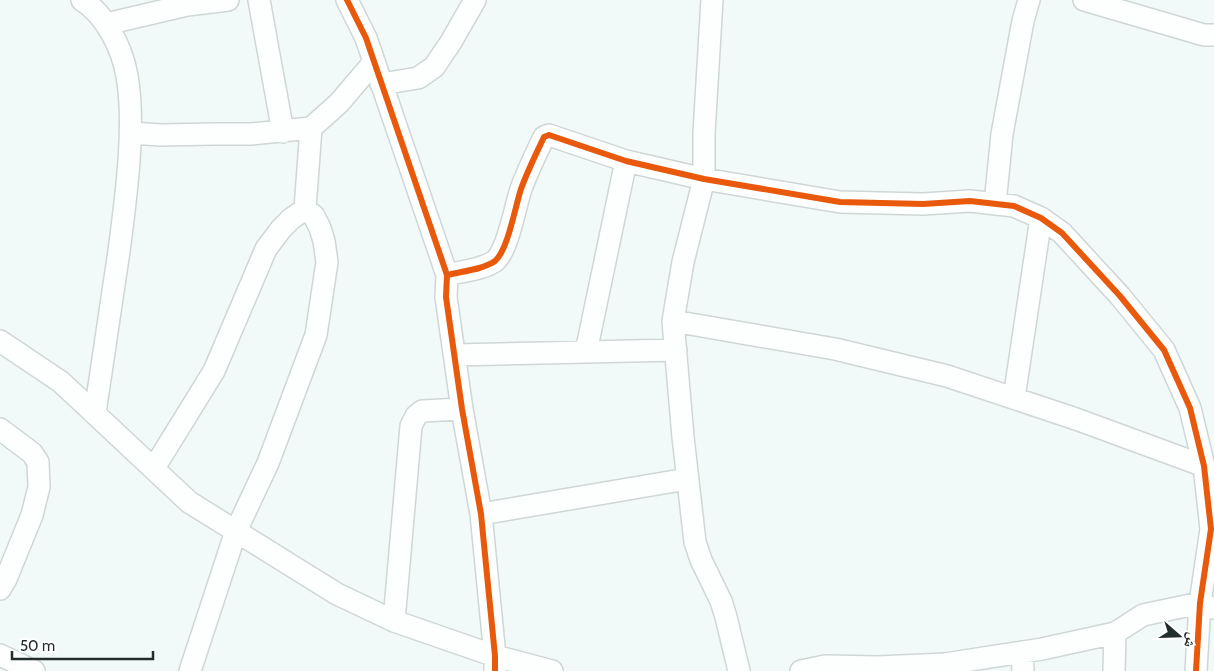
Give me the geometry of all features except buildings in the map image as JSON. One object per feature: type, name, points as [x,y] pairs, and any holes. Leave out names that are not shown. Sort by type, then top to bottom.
[{"type":"street","points":[[82,0],[91,6],[106,24],[118,47],[127,76],[131,115],[126,202],[95,413]]},
{"type":"street","points":[[106,24],[187,5],[228,0]]},
{"type":"street","points":[[259,0],[283,132]]},
{"type":"street","points":[[347,0],[366,38],[447,275],[446,298],[454,355],[481,514],[495,664]]},
{"type":"street","points":[[381,84],[418,78],[434,67],[475,0]]},
{"type":"street","points":[[712,0],[704,132],[704,179],[683,262],[673,321],[687,479],[695,542],[701,560],[721,601],[739,671]]},
{"type":"street","points":[[1084,0],[1204,35],[1214,35]]},
{"type":"street","points":[[995,204],[1002,134],[1025,1]]},
{"type":"street","points":[[131,134],[251,134],[311,128],[339,103],[374,62]]},
{"type":"street","points":[[154,468],[214,371],[266,249],[280,229],[305,209],[311,128]]},
{"type":"street","points":[[447,275],[484,266],[494,262],[500,256],[521,189],[544,137],[547,135],[626,161],[704,179],[840,202],[923,204],[970,201],[1014,206],[1041,218],[1062,233],[1120,296],[1164,350],[1190,408],[1204,466],[1211,529],[1207,606],[1196,671]]},
{"type":"street","points":[[586,352],[626,161]]},
{"type":"street","points":[[190,671],[236,531],[268,463],[316,335],[327,262],[320,228],[314,216],[305,209]]},
{"type":"street","points":[[1014,398],[1041,218]]},
{"type":"street","points":[[673,321],[835,349],[947,376],[1076,419],[1204,466]]},
{"type":"street","points":[[0,341],[61,382],[189,502],[337,594],[394,621],[495,664],[552,671]]},
{"type":"street","points":[[454,355],[676,350]]},
{"type":"street","points":[[394,621],[411,426],[416,416],[422,411],[462,409]]},
{"type":"street","points":[[0,429],[32,453],[38,462],[39,487],[32,515],[6,579],[0,589]]},
{"type":"street","points":[[481,514],[687,479]]},
{"type":"street","points":[[801,671],[825,666],[878,669],[945,668],[1022,662],[1115,633],[1143,615],[1207,606]]},
{"type":"street","points":[[1114,671],[1115,633]]},
{"type":"street","points":[[0,655],[34,671]]},
{"type":"cycle path","points":[[347,0],[366,38],[447,275],[446,297],[462,409],[481,514],[495,671]]},
{"type":"cycle path","points":[[447,275],[490,264],[500,255],[504,248],[526,176],[544,137],[549,135],[626,161],[704,179],[840,202],[923,204],[970,201],[1014,206],[1041,218],[1062,233],[1120,296],[1164,350],[1190,408],[1204,466],[1211,529],[1200,603],[1196,671]]}]
